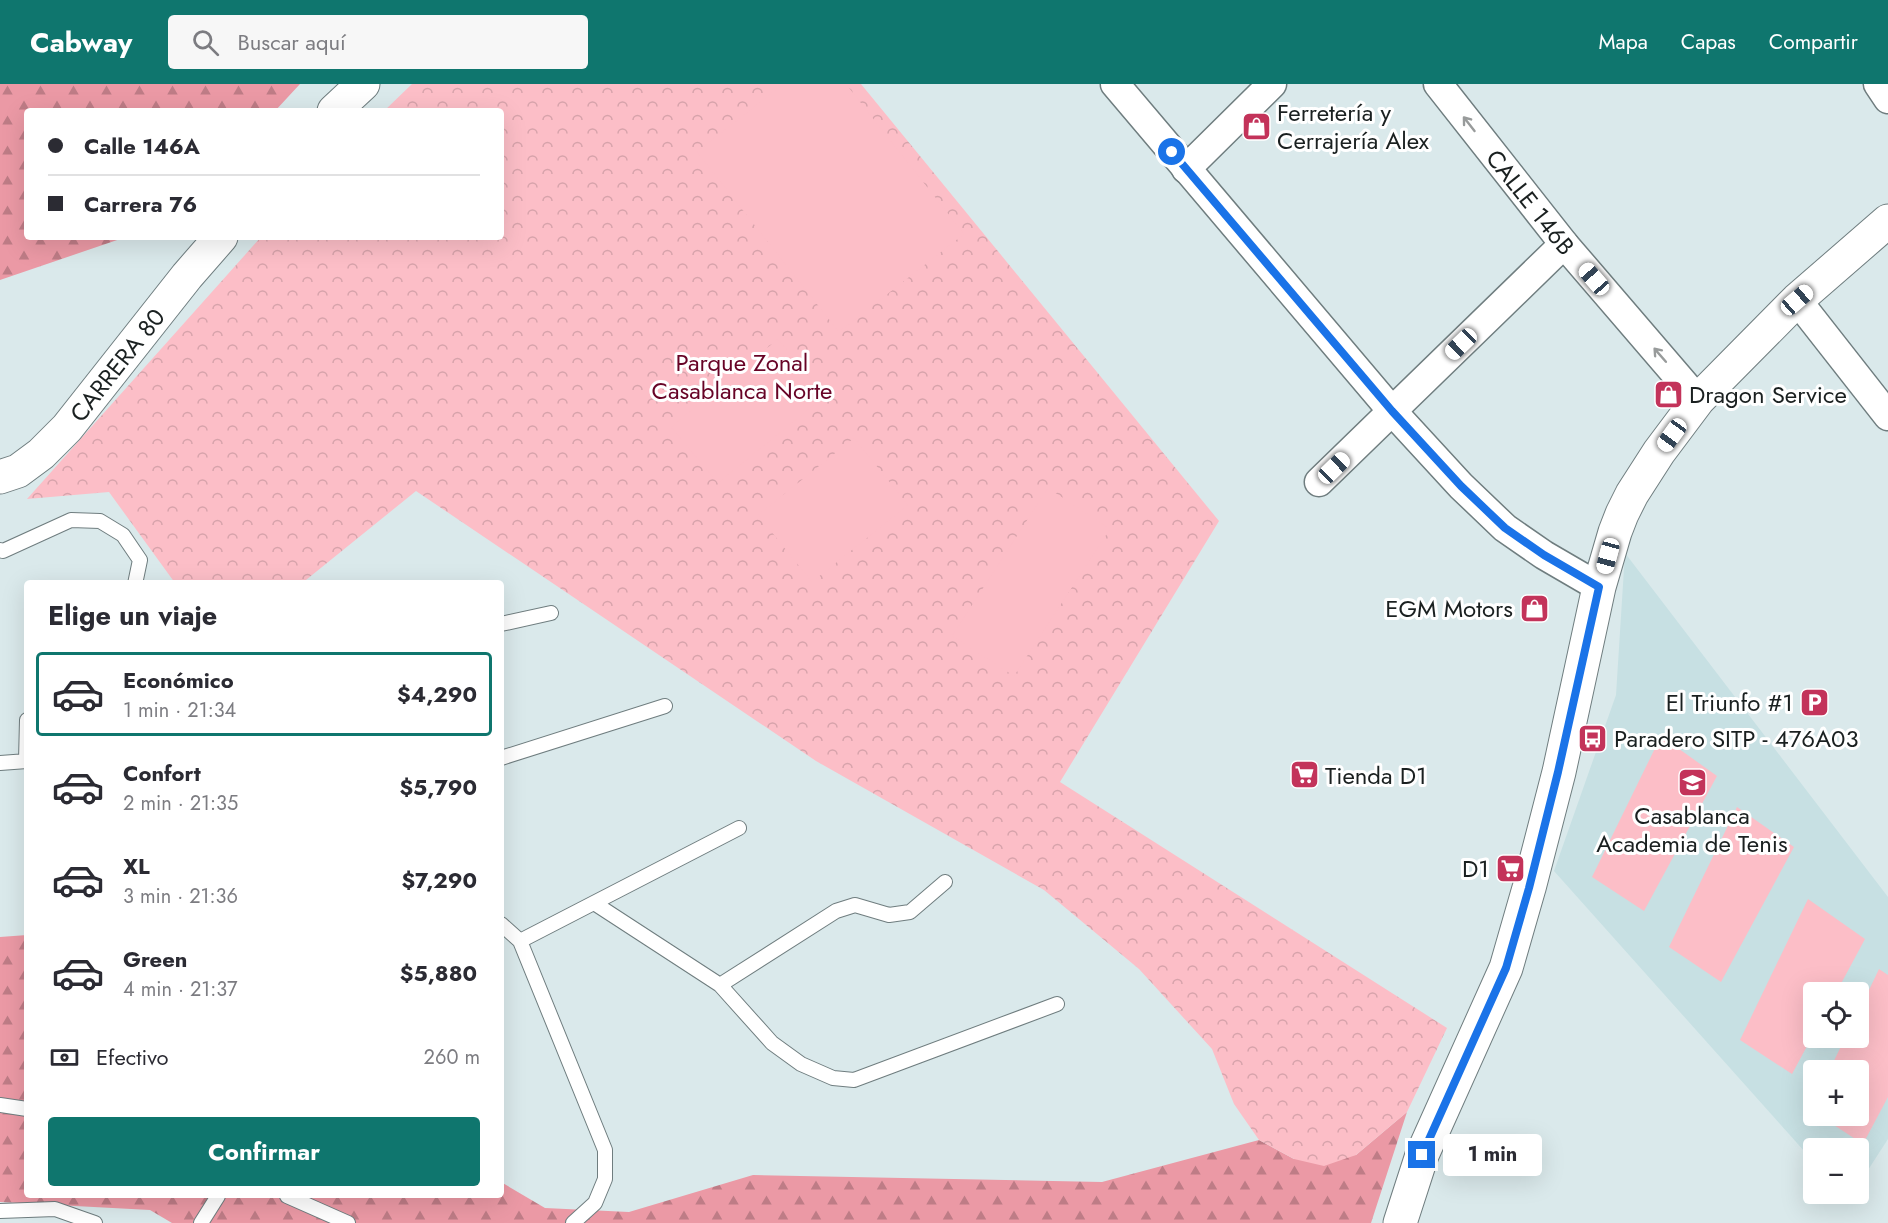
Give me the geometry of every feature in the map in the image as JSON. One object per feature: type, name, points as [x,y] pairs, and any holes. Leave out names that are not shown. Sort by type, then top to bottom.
[{"type":"street","points":[[337,108],[363,84]]},
{"type":"street","points":[[1114,84],[1392,411],[1461,486],[1505,528],[1544,555],[1599,587]]},
{"type":"street","points":[[1186,168],[1272,84]]},
{"type":"street","name":"CALLE 146B","points":[[1438,84],[1564,244],[1698,400]]},
{"type":"street","points":[[1878,84],[1888,99]]},
{"type":"street","points":[[1400,1223],[1422,1155],[1506,968],[1558,772],[1599,587],[1615,532],[1632,494],[1659,452],[1698,400],[1797,300],[1888,221]]},
{"type":"street","name":"CARRERA 80","points":[[0,477],[18,471],[41,454],[67,428],[217,240]]},
{"type":"street","points":[[1319,482],[1564,244]]},
{"type":"street","points":[[1797,300],[1888,416]]},
{"type":"lane","points":[[0,550],[3,551],[71,520],[100,521],[123,535],[140,560],[136,580]]},
{"type":"lane","points":[[504,623],[551,613]]},
{"type":"lane","points":[[504,758],[665,706]]},
{"type":"lane","points":[[0,763],[24,761]]},
{"type":"lane","points":[[520,941],[739,828]]},
{"type":"lane","points":[[720,985],[836,911],[855,905],[889,915],[910,912],[945,882]]},
{"type":"lane","points":[[594,903],[720,985],[772,1043],[801,1064],[833,1078],[854,1080],[1057,1004]]},
{"type":"lane","points":[[504,927],[520,941],[605,1150],[605,1179],[595,1203],[573,1223]]},
{"type":"lane","points":[[0,1105],[24,1109]]},
{"type":"lane","points":[[201,1223],[217,1198]]},
{"type":"lane","points":[[292,1198],[348,1223]]},
{"type":"lane","points":[[0,1211],[55,1209],[95,1223]]},
{"type":"shaded area","name":"Casablanca Academia de Tenis","points":[[1625,553],[1888,897],[1888,1139],[1869,1168],[1869,1138],[1803,1138],[1803,1150],[1554,871],[1616,695]]},
{"type":"green space","points":[[0,84],[300,84],[278,108],[24,108],[24,240],[117,240],[0,280]]},
{"type":"green space","name":"Parque Zonal Casablanca Norte","points":[[412,84],[861,84],[1219,521],[1060,782],[1447,1028],[1407,1112],[1356,1155],[1324,1166],[1294,1159],[1259,1140],[1234,1104],[1212,1049],[1139,969],[1044,890],[816,761],[416,491],[306,580],[173,580],[109,492],[27,499],[258,240],[504,240],[504,108],[387,108]]},
{"type":"green space","points":[[783,84],[846,84],[964,234],[839,332],[697,152]]},
{"type":"green space","points":[[778,339],[825,396],[718,483],[671,427]]},
{"type":"green space","points":[[854,438],[908,505],[812,582],[758,515]]},
{"type":"green space","points":[[1048,488],[1110,529],[1014,676],[952,636]]},
{"type":"green space","points":[[1661,736],[1717,776],[1644,911],[1592,877]]},
{"type":"green space","points":[[1737,807],[1794,847],[1721,982],[1669,947]]},
{"type":"green space","points":[[1808,899],[1865,939],[1842,982],[1803,982],[1803,1048],[1806,1048],[1792,1074],[1740,1040]]},
{"type":"green space","points":[[24,935],[24,1198],[504,1198],[504,1184],[545,1208],[629,1212],[753,1175],[1102,1182],[1259,1140],[1294,1159],[1356,1155],[1407,1112],[1371,1223],[172,1223],[150,1210],[0,1202],[0,937]]},
{"type":"green space","points":[[1879,969],[1888,975],[1888,1097],[1866,1138],[1854,1138],[1835,1126],[1869,1126],[1869,1060],[1834,1060],[1840,1048],[1869,1048],[1869,990]]},
{"type":"place","name":"Ferretería y Cerrajería Alex","points":[[1256,126]]},
{"type":"place","name":"Dragon Service","points":[[1668,394]]},
{"type":"place","name":"EGM Motors","points":[[1534,608]]},
{"type":"place","name":"El Triunfo #1","points":[[1814,702]]},
{"type":"place","name":"Paradero SITP - 476A03","points":[[1593,738]]},
{"type":"place","name":"Tienda D1","points":[[1304,775]]},
{"type":"place","name":"Casablanca Academia de Tenis","points":[[1692,782]]},
{"type":"place","name":"D1","points":[[1510,868]]},
{"type":"route","points":[[1172,152],[1392,411],[1461,486],[1505,528],[1544,555],[1599,587],[1558,772],[1506,968],[1422,1155]]}]
